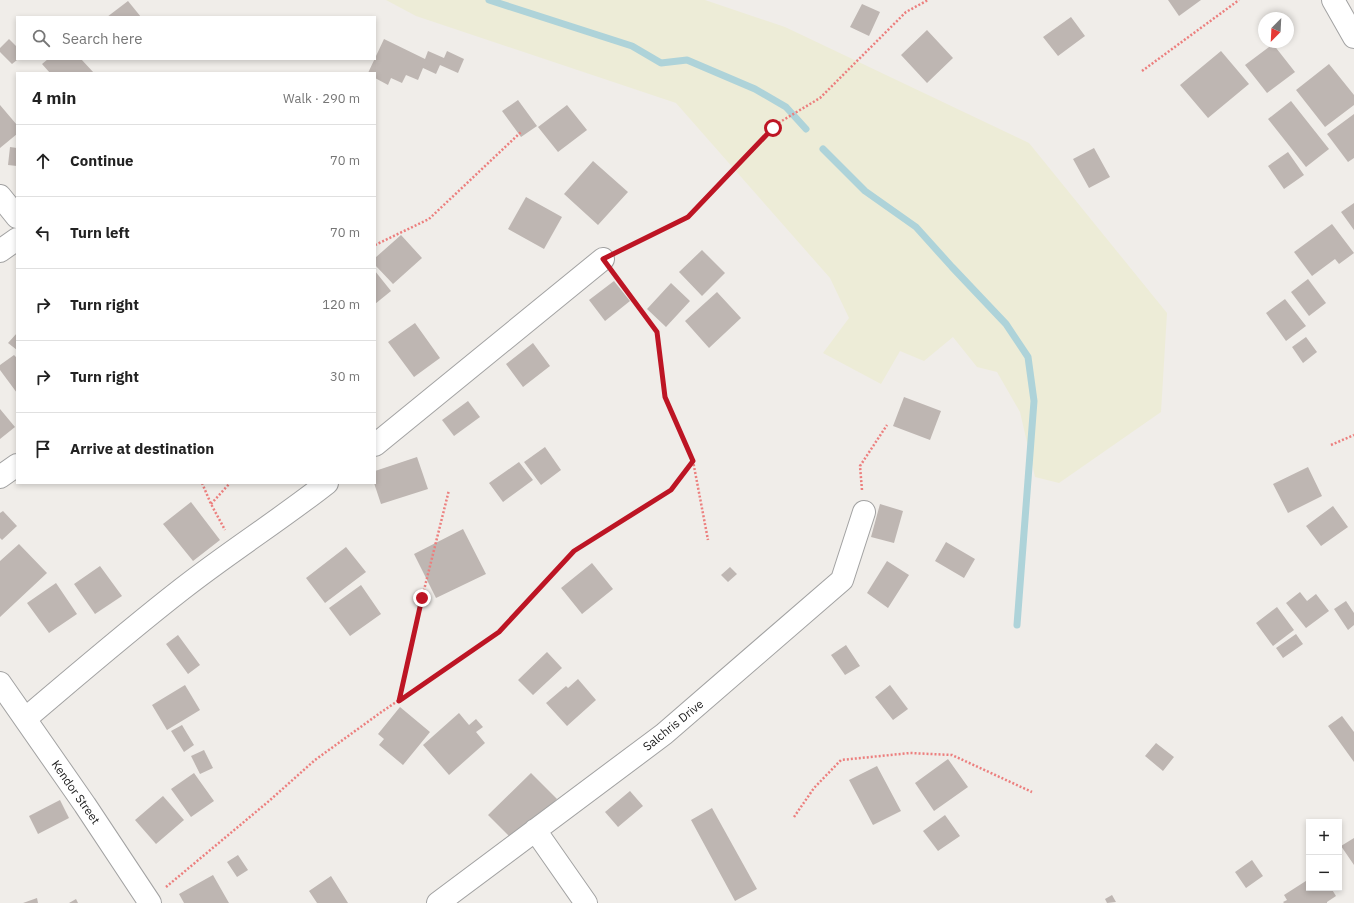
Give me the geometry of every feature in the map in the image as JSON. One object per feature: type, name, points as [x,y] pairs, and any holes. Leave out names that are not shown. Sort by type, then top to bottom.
[{"type":"street","points":[[1333,0],[1354,37]]},
{"type":"street","points":[[0,196],[16,216]]},
{"type":"street","points":[[0,251],[16,240]]},
{"type":"street","points":[[376,444],[603,259]]},
{"type":"street","points":[[0,477],[16,466]]},
{"type":"street","points":[[25,719],[183,588],[326,484]]},
{"type":"street","name":"Salchris Drive","points":[[438,903],[664,734],[842,580],[864,512]]},
{"type":"street","name":"Kendor Street","points":[[0,683],[85,805],[149,901]]},
{"type":"street","points":[[535,830],[586,903]]},
{"type":"path","points":[[708,540],[693,461],[665,397],[657,332],[603,259],[688,217],[780,122],[820,98],[906,12],[928,0]]},
{"type":"path","points":[[1142,70],[1239,0]]},
{"type":"path","points":[[376,245],[429,220],[521,132]]},
{"type":"path","points":[[864,512],[860,466],[887,425]]},
{"type":"path","points":[[1331,445],[1354,435]]},
{"type":"path","points":[[149,901],[269,801],[315,760],[499,632],[574,551],[671,490],[693,461]]},
{"type":"path","points":[[202,484],[211,504],[235,547],[234,550]]},
{"type":"path","points":[[211,504],[229,484]]},
{"type":"path","points":[[399,701],[422,598],[449,490]]},
{"type":"path","points":[[794,817],[814,788],[841,760],[910,753],[952,755],[1032,792]]},
{"type":"green space","points":[[386,0],[705,0],[785,27],[1029,143],[1167,313],[1161,412],[1059,483],[1035,477],[1020,412],[997,372],[977,367],[953,337],[924,361],[900,351],[881,384],[823,353],[849,318],[830,278],[676,103],[416,16]]},
{"type":"building","points":[[1168,0],[1201,0],[1179,16]]},
{"type":"building","points":[[128,1],[140,16],[108,16]]},
{"type":"building","points":[[862,4],[880,12],[869,36],[850,27]]},
{"type":"building","points":[[1071,17],[1085,36],[1058,56],[1043,37]]},
{"type":"building","points":[[927,30],[953,58],[927,83],[901,55]]},
{"type":"building","points":[[9,39],[16,46],[17,60],[12,64],[0,52],[0,48]]},
{"type":"building","points":[[384,39],[425,59],[428,51],[444,58],[447,51],[464,59],[458,73],[440,65],[436,74],[423,68],[418,80],[406,75],[402,83],[391,78],[388,85],[376,79],[376,72],[368,72],[374,60],[376,60],[376,56]]},
{"type":"building","points":[[1268,48],[1276,48],[1295,72],[1267,93],[1245,65]]},
{"type":"building","points":[[1221,51],[1249,84],[1208,118],[1180,85]]},
{"type":"building","points":[[47,60],[82,60],[93,72],[49,72],[42,64]]},
{"type":"building","points":[[1329,64],[1354,95],[1354,105],[1325,127],[1296,90]]},
{"type":"building","points":[[518,100],[537,126],[521,137],[502,111]]},
{"type":"building","points":[[1291,101],[1329,149],[1306,167],[1268,119]]},
{"type":"building","points":[[0,105],[16,124],[16,135],[0,148]]},
{"type":"building","points":[[567,105],[587,130],[558,152],[538,127]]},
{"type":"building","points":[[1354,114],[1354,158],[1348,162],[1327,134]]},
{"type":"building","points":[[10,147],[16,148],[16,166],[8,165]]},
{"type":"building","points":[[1094,148],[1110,177],[1089,188],[1073,159]]},
{"type":"building","points":[[1288,152],[1304,175],[1284,189],[1268,166]]},
{"type":"building","points":[[593,161],[628,192],[598,225],[564,194]]},
{"type":"building","points":[[526,197],[562,217],[544,249],[508,229]]},
{"type":"building","points":[[1354,203],[1354,230],[1341,212]]},
{"type":"building","points":[[1332,224],[1354,253],[1339,264],[1335,259],[1312,276],[1294,252]]},
{"type":"building","points":[[401,235],[422,258],[393,284],[376,266],[376,257]]},
{"type":"building","points":[[702,250],[725,273],[702,296],[679,272]]},
{"type":"building","points":[[376,272],[391,291],[376,303]]},
{"type":"building","points":[[1308,279],[1326,303],[1309,316],[1291,292]]},
{"type":"building","points":[[614,281],[630,301],[605,321],[589,300]]},
{"type":"building","points":[[671,283],[690,301],[666,327],[647,309]]},
{"type":"building","points":[[717,292],[741,318],[709,348],[685,321]]},
{"type":"building","points":[[1285,299],[1306,326],[1286,341],[1266,313]]},
{"type":"building","points":[[415,323],[440,358],[414,377],[388,342]]},
{"type":"building","points":[[16,334],[16,349],[8,343]]},
{"type":"building","points":[[1306,337],[1317,352],[1303,363],[1292,347]]},
{"type":"building","points":[[533,343],[550,366],[523,387],[506,364]]},
{"type":"building","points":[[14,355],[16,357],[16,392],[0,370],[0,365]]},
{"type":"building","points":[[904,397],[941,411],[930,440],[893,426]]},
{"type":"building","points":[[468,401],[480,417],[454,436],[442,420]]},
{"type":"building","points":[[0,409],[15,427],[0,439]]},
{"type":"building","points":[[545,447],[561,470],[541,485],[524,462]]},
{"type":"building","points":[[417,457],[428,489],[381,504],[374,484],[376,484],[376,471]]},
{"type":"building","points":[[519,462],[533,480],[503,502],[489,483]]},
{"type":"building","points":[[1308,467],[1322,496],[1288,513],[1273,484]]},
{"type":"building","points":[[191,502],[220,540],[193,561],[163,524]]},
{"type":"building","points":[[880,504],[903,511],[894,543],[871,537]]},
{"type":"building","points":[[1333,506],[1348,527],[1321,546],[1306,526]]},
{"type":"building","points":[[3,511],[17,526],[2,540],[0,538],[0,513]]},
{"type":"building","points":[[463,529],[486,574],[436,598],[414,554]]},
{"type":"building","points":[[946,542],[975,559],[964,578],[935,561]]},
{"type":"building","points":[[19,544],[47,573],[0,617],[0,561]]},
{"type":"building","points":[[346,547],[366,572],[325,603],[306,578]]},
{"type":"building","points":[[887,561],[909,575],[888,608],[867,593]]},
{"type":"building","points":[[592,563],[613,589],[582,614],[561,588]]},
{"type":"building","points":[[100,566],[122,596],[95,614],[74,584]]},
{"type":"building","points":[[730,567],[737,574],[728,582],[721,575]]},
{"type":"building","points":[[56,583],[77,614],[49,633],[27,603]]},
{"type":"building","points":[[361,585],[381,614],[350,636],[329,608]]},
{"type":"building","points":[[1300,592],[1307,601],[1316,594],[1329,611],[1306,628],[1286,603]]},
{"type":"building","points":[[1346,601],[1354,613],[1354,625],[1348,630],[1334,609]]},
{"type":"building","points":[[1277,607],[1294,630],[1273,646],[1256,623]]},
{"type":"building","points":[[1296,634],[1303,644],[1283,658],[1276,648]]},
{"type":"building","points":[[178,635],[200,665],[188,674],[166,644]]},
{"type":"building","points":[[846,645],[860,666],[845,675],[831,655]]},
{"type":"building","points":[[547,652],[562,668],[533,695],[518,680]]},
{"type":"building","points":[[578,679],[596,700],[567,726],[546,703],[566,686],[568,688]]},
{"type":"building","points":[[185,685],[200,710],[167,730],[152,705]]},
{"type":"building","points":[[890,685],[908,709],[893,720],[875,697]]},
{"type":"building","points":[[400,707],[430,732],[403,765],[379,745],[384,739],[378,734]]},
{"type":"building","points":[[459,713],[469,725],[476,719],[483,727],[476,732],[485,743],[449,775],[423,745]]},
{"type":"building","points":[[1342,716],[1354,732],[1354,762],[1328,726]]},
{"type":"building","points":[[182,725],[194,745],[184,752],[171,731]]},
{"type":"building","points":[[1156,743],[1174,757],[1163,771],[1145,756]]},
{"type":"building","points":[[204,750],[213,768],[200,774],[191,756]]},
{"type":"building","points":[[948,759],[968,787],[934,811],[915,783]]},
{"type":"building","points":[[877,766],[901,811],[873,825],[849,780]]},
{"type":"building","points":[[194,773],[214,801],[191,817],[171,789]]},
{"type":"building","points":[[531,773],[557,799],[514,841],[488,815]]},
{"type":"building","points":[[630,791],[643,806],[618,827],[605,812]]},
{"type":"building","points":[[163,796],[184,820],[156,844],[135,820]]},
{"type":"building","points":[[60,800],[69,818],[38,834],[29,816]]},
{"type":"building","points":[[712,808],[757,889],[735,901],[691,820]]},
{"type":"building","points":[[945,815],[960,836],[938,851],[923,831]]},
{"type":"building","points":[[1354,838],[1354,865],[1342,847],[1342,845]]},
{"type":"building","points":[[238,855],[248,870],[237,877],[227,862]]},
{"type":"building","points":[[1252,860],[1263,876],[1246,888],[1235,872]]},
{"type":"building","points":[[213,875],[229,903],[184,903],[179,894]]},
{"type":"building","points":[[331,876],[348,903],[317,903],[309,891]]},
{"type":"building","points":[[1306,881],[1306,891],[1333,891],[1336,896],[1327,903],[1284,903],[1283,902],[1287,900],[1284,895]]},
{"type":"building","points":[[1112,895],[1116,902],[1107,903],[1105,899]]},
{"type":"building","points":[[37,898],[38,903],[23,903]]},
{"type":"building","points":[[76,899],[78,903],[69,903]]},
{"type":"waterway","points":[[489,0],[632,46],[661,63],[687,60],[755,89],[786,107],[806,129]]},
{"type":"waterway","points":[[823,149],[865,191],[916,227],[1006,324],[1028,357],[1034,401],[1017,625]]},
{"type":"route","points":[[422,598],[399,701],[499,632],[574,551],[671,490],[693,461],[665,397],[657,332],[603,259],[688,217],[773,128]]}]
